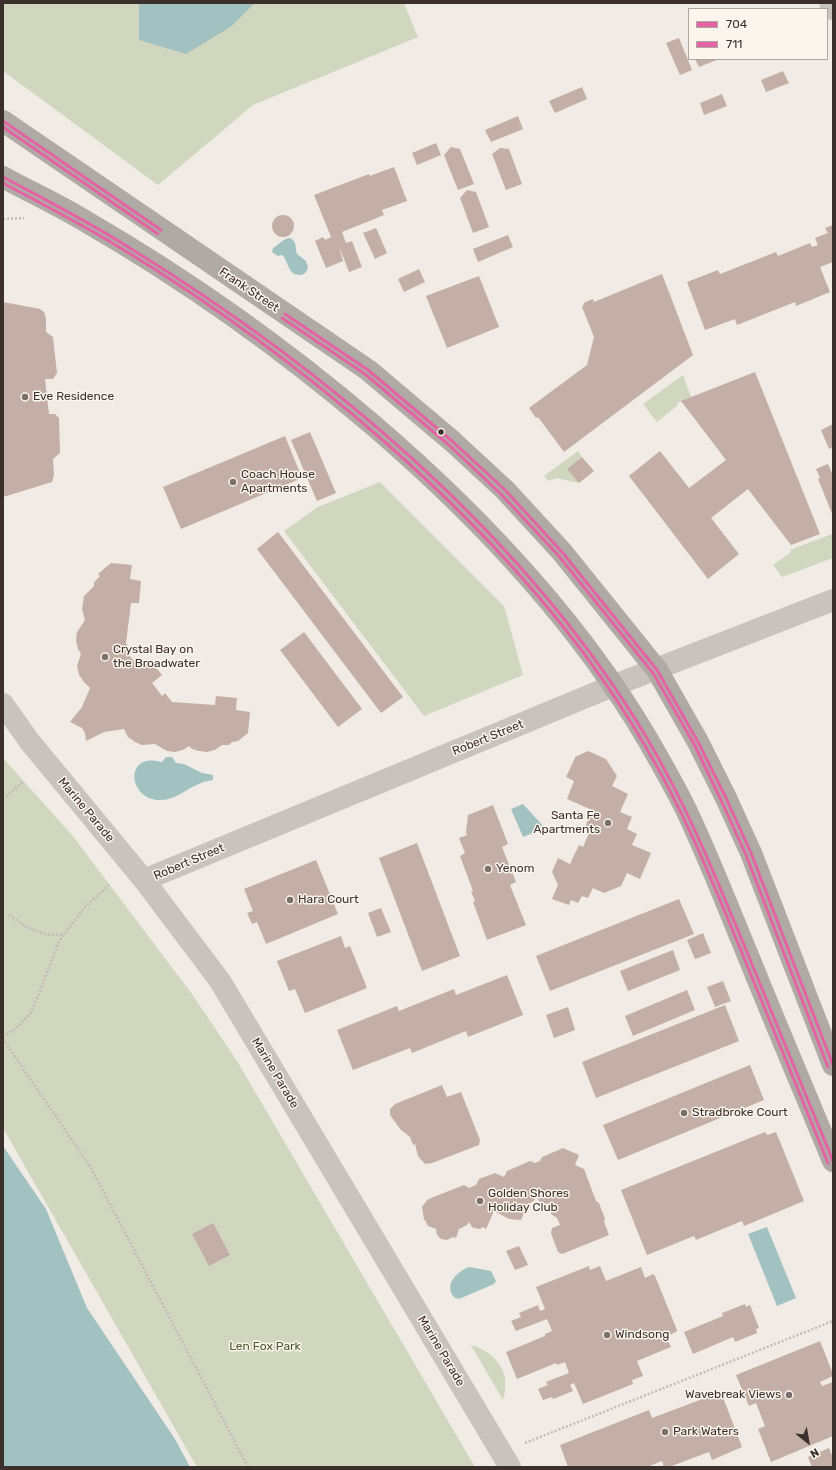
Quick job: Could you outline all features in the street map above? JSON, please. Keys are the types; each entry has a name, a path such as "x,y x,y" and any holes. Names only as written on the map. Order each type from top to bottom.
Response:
{"highway":[{"name":"Frank Street","path":"3,121 368,370 452,441 504,490 562,552 656,670 698,742 751,853 833,1065"},
{"path":"3,177 84,220 178,279 256,332 335,392 444,488 490,534 543,593 614,685 650,743 688,813 720,886 833,1161"}],"street":[{"path":"830,3 833,10"},
{"name":"Robert Street","path":"144,880 614,685 656,670 833,600"},
{"name":"Marine Parade","path":"3,704 30,742 144,880 220,981 510,1467"}],"path":[{"path":"3,220 24,218"},
{"path":"3,799 23,782"},
{"path":"109,885 84,908 58,943 30,1014 15,1030 3,1038 91,1168 248,1467"},
{"path":"9,915 28,928 48,935 65,934"},
{"path":"522,1444 833,1321"}],"green space":[{"path":"3,3 139,3 139,40 232,26 255,3 404,3 418,37 253,105 158,185 3,71"},
{"path":"683,375 691,397 677,403 678,405 657,422 643,404"},
{"path":"578,451 582,457 568,469 579,483 557,478 548,481 544,476"},
{"path":"380,482 504,606 523,675 424,716 284,531 318,507"},
{"path":"832,534 833,558 782,577 773,565 791,552 790,550"},
{"name":"Len Fox Park","path":"3,758 72,835 192,994 237,1061 475,1467 197,1467 3,1128"},
{"path":"471,1345 488,1353 501,1366 505,1378 503,1400"}],"water":[{"path":"139,3 255,3 232,26 186,54 139,40"},
{"path":"290,238 295,243 297,254 306,261 308,267 306,272 302,275 293,273 282,255 278,256 272,252 273,248"},
{"path":"166,757 172,757 176,763 184,764 202,773 213,775 213,780 196,785 172,798 161,800 150,798 142,793 137,786 134,777 136,769 141,763 149,761 162,762"},
{"path":"523,804 545,828 523,837 511,809"},
{"path":"3,1146 46,1209 87,1308 175,1439 190,1467 3,1467"},
{"path":"767,1227 796,1298 777,1306 748,1234"},
{"path":"469,1267 491,1271 496,1281 494,1284 459,1299 455,1298 450,1289 451,1284 460,1272"}],"building":[{"path":"679,38 692,70 680,75 666,43"},
{"path":"696,60 716,60 699,67"},
{"path":"783,71 789,83 766,92 761,80"},
{"path":"582,87 587,99 555,113 549,101"},
{"path":"722,94 727,106 704,115 700,103"},
{"path":"518,116 523,129 491,142 485,130"},
{"path":"436,143 441,155 417,165 412,153"},
{"path":"451,147 460,149 474,184 458,190 444,155"},
{"path":"500,148 509,149 522,184 506,190 492,154"},
{"path":"394,167 407,201 382,210 384,215 342,232 346,243 352,241 362,267 349,272 339,246 343,261 326,268 315,241 323,237 325,240 331,237 314,195 369,174 370,176"},
{"path":"467,190 476,192 489,227 473,233 460,198"},
{"path":"283,215 291,218 294,226 291,234 283,237 275,234 272,226 275,218"},
{"path":"833,225 833,262 820,267 830,292 796,306 795,302 737,325 735,319 705,330 687,282 718,270 720,274 776,252 778,256 810,243 812,247 818,245 815,238 828,233 825,228"},
{"path":"376,228 387,253 375,259 363,233"},
{"path":"508,235 513,247 478,262 473,249"},
{"path":"419,269 425,282 404,292 398,279"},
{"path":"662,274 693,355 564,452 538,417 536,418 529,408 587,365 594,337 582,307 585,302 593,299 594,302"},
{"path":"479,276 499,327 447,348 426,296"},
{"name":"Eve Residence","path":"3,302 40,309 44,312 46,319 46,332 53,337 57,373 53,379 45,379 49,414 55,414 59,418 60,453 53,459 54,475 52,482 3,497"},
{"path":"755,372 820,534 791,545 748,489 711,518 739,554 708,579 629,476 660,451 689,488 726,460 681,401"},
{"path":"833,424 833,447 829,449 821,430"},
{"path":"310,432 336,493 317,501 291,440"},
{"name":"Coach House Apartments","path":"285,436 302,478 181,529 163,487"},
{"path":"582,457 594,471 579,483 567,469"},
{"path":"828,464 832,473 833,472 833,516 818,479 820,478 816,469"},
{"path":"278,532 403,697 381,713 257,549"},
{"name":"Crystal Bay on the Broadwater","path":"111,563 132,565 130,579 141,581 139,603 131,603 126,643 132,653 129,655 139,668 150,660 162,675 152,683 162,696 165,693 172,702 215,705 216,696 237,698 236,710 250,712 248,733 238,741 232,742 229,745 222,745 215,750 207,752 192,749 189,746 183,750 175,752 167,751 155,744 142,745 135,742 128,737 124,729 104,732 86,741 85,733 82,728 70,722 82,707 90,688 79,675 77,666 81,654 76,640 77,632 85,620 82,609 84,596 94,586 94,582 100,576 98,574"},
{"path":"304,632 362,709 338,727 280,650"},
{"name":"Santa Fe Apartments","path":"588,751 606,759 617,776 612,786 628,794 620,812 632,817 627,829 637,834 632,845 651,853 640,879 627,873 621,886 604,893 593,888 588,898 582,896 578,903 571,900 569,905 552,899 558,885 552,872 558,858 570,864 579,845 583,847 589,833 584,830 592,810 567,799 574,781 566,777 575,757"},
{"name":"Yenom","path":"493,805 508,844 502,847 516,882 510,885 526,925 487,940 473,902 475,901 471,892 473,891 460,856 465,853 459,838 467,835 468,815"},
{"path":"417,843 460,956 422,971 379,858"},
{"name":"Hara Court","path":"316,860 338,914 266,944 257,922 252,924 247,913 253,911 244,889"},
{"path":"679,899 694,934 550,991 536,956"},
{"path":"381,908 391,932 377,937 368,913"},
{"path":"703,933 711,953 695,959 687,940"},
{"path":"341,936 345,948 350,946 367,988 305,1013 295,989 289,991 277,961"},
{"path":"673,950 680,970 628,991 620,971"},
{"path":"507,975 523,1015 468,1037 466,1031 412,1053 410,1048 353,1070 337,1030 397,1006 399,1011 454,989 456,995"},
{"path":"723,981 731,1001 715,1007 707,987"},
{"path":"687,990 695,1010 633,1036 625,1016"},
{"path":"725,1005 739,1041 596,1098 582,1062"},
{"path":"568,1007 575,1030 554,1038 546,1015"},
{"name":"Stradbroke Court","path":"750,1065 764,1100 618,1160 603,1125"},
{"path":"442,1085 447,1097 461,1092 480,1140 479,1145 432,1163 425,1164 418,1156 415,1144 413,1145 410,1137 401,1130 390,1115 390,1109 395,1104"},
{"path":"765,1132 767,1135 776,1132 804,1201 744,1226 742,1221 696,1240 694,1236 647,1255 621,1190"},
{"name":"Golden Shores Holiday Club","path":"563,1148 579,1155 575,1165 584,1169 596,1201 599,1203 609,1235 562,1254 558,1252 551,1233 552,1228 560,1225 557,1218 551,1214 550,1203 541,1203 536,1197 534,1201 528,1204 521,1220 509,1219 494,1211 486,1229 483,1227 480,1229 474,1228 469,1222 467,1225 459,1229 456,1238 453,1237 447,1240 441,1239 437,1235 436,1229 428,1226 424,1220 422,1207 427,1200 464,1185 469,1188 476,1185 479,1179 495,1173 504,1177 507,1171 530,1161 535,1163 540,1161 542,1157"},
{"path":"213,1223 230,1255 209,1266 192,1234"},
{"path":"519,1246 528,1265 515,1270 506,1251"},
{"name":"Windsong","path":"589,1266 590,1270 600,1266 606,1281 641,1267 645,1278 653,1274 677,1330 676,1332 666,1336 671,1347 637,1361 643,1376 632,1380 633,1384 583,1404 574,1383 570,1385 573,1391 553,1399 552,1397 543,1400 538,1389 548,1385 546,1382 569,1373 565,1362 557,1365 556,1363 517,1379 506,1352 545,1336 545,1334 552,1331 547,1319 516,1331 511,1321 521,1317 519,1313 538,1305 540,1311 545,1309 536,1287"},
{"path":"745,1304 746,1307 750,1305 759,1328 756,1329 757,1333 735,1342 733,1337 693,1354 684,1332 723,1316 722,1313"},
{"name":"Wavebreak Views","path":"820,1341 833,1374 833,1376 820,1382 822,1386 833,1382 833,1436 771,1462 758,1429 765,1426 756,1403 749,1406 736,1375"},
{"name":"Park Waters","path":"721,1392 742,1447 712,1460 709,1452 669,1467 664,1467 662,1461 647,1467 568,1467 560,1445 649,1410 652,1418"},
{"path":"829,1448 833,1458 833,1467 812,1467 808,1457"}],"transit line":[{"name":"704","path":"3,121 161,230"},
{"name":"711","path":"3,127 158,234"},
{"name":"704","path":"3,177 80,218 125,245 200,293 274,346 346,402 416,462 482,526 543,594 599,665 648,740 688,815 722,893 833,1161"},
{"name":"711","path":"3,183 90,230 189,291 290,364 355,416 423,476 494,547 559,621 618,702 644,744 684,819 718,896 828,1163"},
{"name":"704","path":"285,314 368,370 452,441 505,490 562,552 657,670 698,742 751,853 833,1065"},
{"name":"711","path":"282,318 365,374 449,445 501,494 558,555 653,673 694,744 746,855 828,1067"}],"place":[{"name":"Eve Residence","path":"25,397"},
{"name":"Coach House Apartments","path":"233,482"},
{"name":"Crystal Bay on the Broadwater","path":"105,657"},
{"name":"Santa Fe Apartments","path":"608,823"},
{"name":"Yenom","path":"488,869"},
{"name":"Hara Court","path":"290,900"},
{"name":"Stradbroke Court","path":"684,1113"},
{"name":"Golden Shores Holiday Club","path":"480,1201"},
{"name":"Windsong","path":"607,1335"},
{"name":"Wavebreak Views","path":"789,1395"},
{"name":"Park Waters","path":"665,1432"}]}
